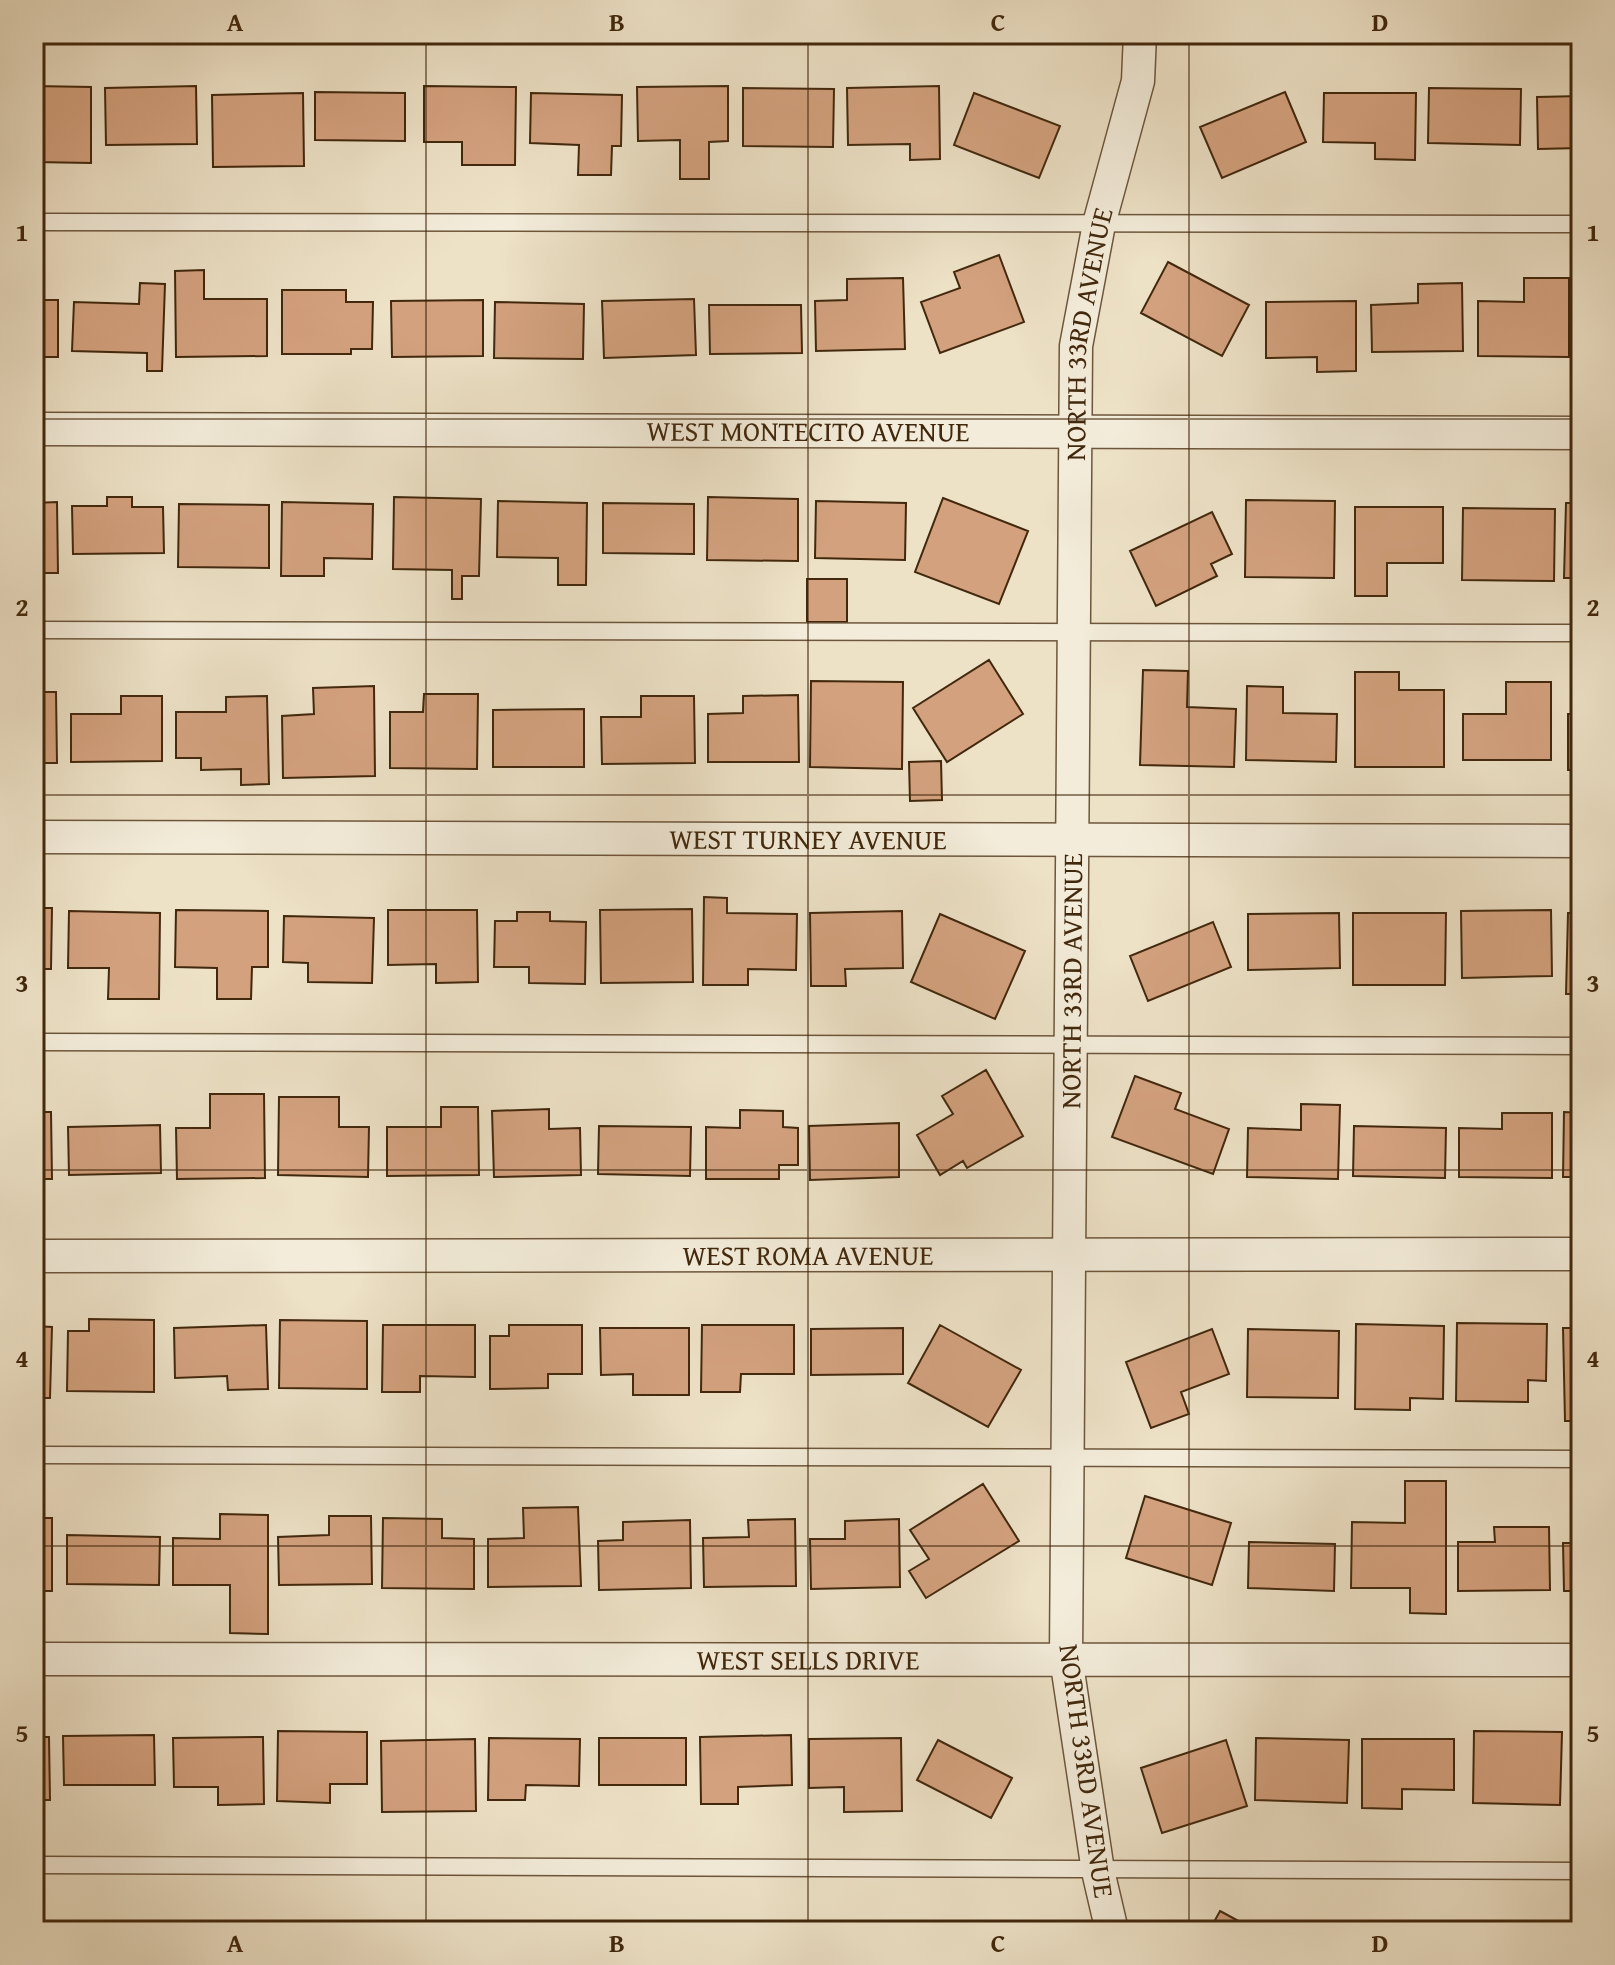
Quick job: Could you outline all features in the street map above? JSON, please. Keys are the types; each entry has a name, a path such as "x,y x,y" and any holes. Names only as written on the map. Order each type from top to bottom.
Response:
{"street":[{"name":"NORTH 33RD AVENUE","path":"1112,1931 1098,1871 1066,1658 1076,346 1099,224 1138,81 1140,34"},
{"name":"WEST MONTECITO AVENUE","path":"34,429 1581,433"},
{"name":"WEST TURNEY AVENUE","path":"34,837 1581,841"},
{"name":"WEST ROMA AVENUE","path":"34,1256 1581,1254"},
{"name":"WEST SELLS DRIVE","path":"34,1659 1581,1660"}],"lane":[{"path":"34,222 1581,224"},
{"path":"34,630 1073,629 1581,633"},
{"path":"34,1042 1581,1046"},
{"path":"34,1455 1581,1459"},
{"path":"34,1865 1581,1871"}],"building":[{"path":"34,86 91,87 91,163 34,162"},
{"path":"196,86 197,144 106,145 105,88"},
{"path":"424,86 516,87 515,165 462,165 462,142 424,142"},
{"path":"728,86 728,141 709,142 709,179 680,179 680,140 638,141 637,87"},
{"path":"939,86 940,159 910,160 910,144 848,145 847,88"},
{"path":"743,88 834,89 833,147 743,146"},
{"path":"1429,88 1521,89 1520,145 1428,143"},
{"path":"315,92 405,93 405,141 315,140"},
{"path":"1285,92 1306,142 1222,178 1200,127"},
{"path":"303,93 304,166 213,167 212,95"},
{"path":"531,93 622,95 621,146 612,146 611,175 578,175 579,145 530,143"},
{"path":"974,93 1060,126 1039,178 954,145"},
{"path":"1324,93 1416,93 1415,160 1375,159 1375,143 1323,142"},
{"path":"1581,96 1581,148 1538,149 1537,97"},
{"path":"999,255 1024,322 940,353 921,302 960,288 954,272"},
{"path":"1168,262 1249,305 1222,356 1141,313"},
{"path":"204,270 204,299 267,299 267,356 176,357 175,271"},
{"path":"903,278 905,349 816,351 815,301 847,300 847,279"},
{"path":"1524,278 1569,278 1569,357 1478,356 1478,301 1524,302"},
{"path":"34,283 39,283 39,300 58,300 58,357 34,357"},
{"path":"140,283 165,284 162,371 147,371 147,353 72,351 74,302 139,304"},
{"path":"1462,283 1463,351 1372,352 1371,305 1418,303 1418,284"},
{"path":"282,290 346,290 346,302 373,302 372,349 351,349 351,354 282,354"},
{"path":"694,299 696,355 604,358 602,301"},
{"path":"483,300 483,356 392,357 391,301"},
{"path":"1356,301 1356,371 1317,372 1317,357 1266,358 1266,302"},
{"path":"495,302 584,304 583,359 494,358"},
{"path":"709,305 801,305 802,353 710,354"},
{"path":"107,497 132,497 132,507 163,507 164,553 73,554 72,506 107,506"},
{"path":"394,497 481,499 479,576 462,576 462,599 452,599 452,570 393,569"},
{"path":"708,497 798,499 798,561 707,560"},
{"path":"943,498 1028,531 999,604 915,572"},
{"path":"1246,500 1335,501 1334,578 1245,577"},
{"path":"498,501 587,503 586,585 558,585 558,558 497,557"},
{"path":"816,501 906,503 905,560 815,558"},
{"path":"57,502 58,573 34,573 34,503"},
{"path":"282,502 373,504 372,559 324,558 324,576 281,576"},
{"path":"603,503 694,504 694,554 603,553"},
{"path":"1566,503 1581,503 1581,578 1564,578"},
{"path":"179,504 269,505 269,568 178,567"},
{"path":"1355,507 1443,507 1443,563 1387,563 1387,596 1355,596"},
{"path":"1463,508 1555,509 1554,581 1462,580"},
{"path":"1212,512 1232,554 1211,564 1217,576 1156,606 1130,551"},
{"path":"807,579 847,579 847,622 807,622"},
{"path":"989,660 1023,714 947,762 913,708"},
{"path":"1143,670 1188,671 1187,707 1236,709 1234,767 1140,765"},
{"path":"1355,672 1399,672 1399,690 1444,690 1444,767 1355,767"},
{"path":"811,681 903,682 902,769 810,767"},
{"path":"1506,682 1551,682 1551,760 1463,760 1463,714 1506,714"},
{"path":"374,686 375,776 283,778 282,716 314,714 313,688"},
{"path":"1247,686 1283,687 1283,713 1337,714 1336,762 1246,760"},
{"path":"34,692 56,692 57,763 34,763"},
{"path":"424,694 478,694 477,769 390,768 390,712 423,712"},
{"path":"798,695 799,762 708,762 708,714 743,713 743,696"},
{"path":"121,696 162,696 162,761 71,762 71,714 121,714"},
{"path":"267,696 269,784 241,785 241,769 201,770 201,758 176,758 176,712 226,712 226,697"},
{"path":"641,696 694,696 695,763 602,764 601,717 641,717"},
{"path":"584,709 584,767 493,767 493,710"},
{"path":"1568,714 1581,714 1581,770 1568,770"},
{"path":"941,761 942,800 910,801 909,762"},
{"path":"704,897 727,898 727,913 797,914 796,970 748,969 748,985 703,985"},
{"path":"34,908 52,908 51,969 34,969"},
{"path":"692,909 693,982 601,983 600,910"},
{"path":"176,910 268,911 268,967 252,967 251,999 217,999 217,968 175,967"},
{"path":"388,910 477,910 478,982 436,983 436,964 388,965"},
{"path":"1551,910 1552,976 1462,978 1461,911"},
{"path":"69,911 160,913 159,999 108,999 109,968 68,968"},
{"path":"902,911 903,968 845,969 846,986 811,986 810,913"},
{"path":"517,912 550,912 550,921 586,922 585,984 529,983 529,967 494,967 495,921 517,921"},
{"path":"1339,913 1340,968 1248,970 1248,914"},
{"path":"1353,913 1446,913 1445,985 1353,985"},
{"path":"1568,913 1581,913 1581,994 1566,994"},
{"path":"940,914 1025,951 995,1019 911,982"},
{"path":"284,916 374,918 372,983 308,982 308,963 283,962"},
{"path":"1213,922 1231,967 1148,1001 1130,956"},
{"path":"986,1070 1023,1136 967,1168 963,1161 940,1175 917,1135 953,1114 942,1096"},
{"path":"1135,1076 1181,1093 1175,1109 1229,1129 1213,1174 1112,1137"},
{"path":"210,1094 264,1094 265,1178 177,1179 176,1128 210,1128"},
{"path":"279,1097 339,1097 339,1127 369,1127 368,1177 278,1175"},
{"path":"1301,1104 1340,1105 1338,1179 1247,1177 1248,1128 1301,1130"},
{"path":"441,1107 478,1107 479,1175 387,1176 387,1127 441,1127"},
{"path":"549,1109 549,1129 580,1128 581,1175 494,1177 492,1111"},
{"path":"740,1110 783,1111 783,1127 798,1128 798,1165 779,1165 779,1179 706,1179 706,1127 740,1128"},
{"path":"34,1112 51,1112 52,1179 34,1179"},
{"path":"1564,1112 1581,1113 1581,1177 1563,1177"},
{"path":"1502,1113 1552,1113 1552,1178 1459,1177 1459,1128 1502,1129"},
{"path":"899,1123 899,1177 810,1180 809,1126"},
{"path":"160,1125 161,1173 69,1175 68,1127"},
{"path":"599,1126 691,1127 690,1176 598,1174"},
{"path":"1354,1126 1446,1128 1445,1178 1353,1176"},
{"path":"89,1319 154,1320 154,1392 67,1391 68,1331 89,1331"},
{"path":"280,1320 367,1321 367,1389 279,1388"},
{"path":"1457,1323 1547,1324 1546,1381 1528,1380 1528,1402 1456,1401"},
{"path":"1356,1324 1444,1326 1443,1399 1410,1398 1410,1410 1355,1409"},
{"path":"266,1325 268,1389 228,1390 227,1376 175,1378 174,1328"},
{"path":"383,1325 475,1325 475,1377 420,1376 420,1392 382,1392"},
{"path":"509,1325 582,1325 582,1374 548,1374 548,1388 490,1389 490,1336 509,1336"},
{"path":"702,1325 794,1325 794,1374 741,1374 740,1392 701,1392"},
{"path":"940,1325 1021,1370 988,1427 908,1383"},
{"path":"34,1326 52,1327 50,1398 34,1398"},
{"path":"600,1328 689,1328 689,1395 633,1395 633,1374 601,1375"},
{"path":"903,1328 903,1374 811,1375 811,1329"},
{"path":"1563,1328 1581,1328 1581,1421 1565,1421"},
{"path":"1212,1329 1229,1374 1181,1392 1189,1414 1151,1428 1126,1362"},
{"path":"1248,1329 1339,1331 1338,1398 1247,1397"},
{"path":"1405,1481 1446,1481 1446,1614 1410,1613 1410,1588 1351,1588 1352,1522 1405,1523"},
{"path":"983,1484 1019,1541 926,1598 909,1571 929,1559 910,1530"},
{"path":"1145,1496 1231,1523 1212,1585 1126,1558"},
{"path":"578,1507 581,1586 488,1587 488,1539 524,1538 523,1508"},
{"path":"220,1514 268,1515 268,1634 230,1633 230,1585 173,1585 173,1538 220,1539"},
{"path":"329,1516 371,1516 372,1584 279,1585 278,1537 329,1535"},
{"path":"34,1518 52,1518 52,1591 34,1591"},
{"path":"383,1518 442,1519 442,1538 474,1539 474,1589 382,1588"},
{"path":"795,1519 796,1586 704,1587 703,1538 749,1537 748,1520"},
{"path":"899,1519 900,1587 811,1589 810,1539 845,1539 845,1521"},
{"path":"690,1520 691,1588 599,1590 598,1541 623,1540 623,1522"},
{"path":"1494,1527 1549,1527 1550,1590 1458,1591 1458,1542 1495,1542"},
{"path":"67,1535 160,1537 159,1585 67,1584"},
{"path":"1249,1542 1335,1544 1334,1591 1248,1588"},
{"path":"1563,1543 1581,1543 1581,1591 1564,1591"},
{"path":"278,1731 367,1732 367,1784 330,1784 330,1803 277,1801"},
{"path":"1474,1731 1562,1732 1560,1805 1473,1803"},
{"path":"154,1735 155,1785 64,1785 63,1736"},
{"path":"791,1735 792,1785 738,1787 738,1804 701,1804 700,1737"},
{"path":"34,1737 49,1737 50,1800 34,1800"},
{"path":"263,1737 264,1804 218,1805 218,1787 174,1787 173,1738"},
{"path":"489,1738 580,1739 579,1786 526,1785 525,1800 488,1800"},
{"path":"599,1738 686,1738 686,1785 599,1785"},
{"path":"901,1738 902,1811 844,1812 844,1787 809,1788 809,1739"},
{"path":"1256,1738 1349,1740 1347,1803 1255,1800"},
{"path":"475,1739 476,1811 382,1812 381,1741"},
{"path":"1362,1739 1454,1739 1454,1790 1402,1789 1402,1809 1362,1808"},
{"path":"938,1740 1012,1778 991,1818 917,1780"},
{"path":"1226,1740 1247,1806 1162,1833 1141,1768"},
{"path":"1578,1740 1581,1740 1581,1803 1577,1803"},
{"path":"1220,1911 1257,1931 1209,1931"},
{"path":"1412,1922 1412,1931 1372,1931 1372,1923"},
{"path":"732,1924 775,1925 775,1931 732,1931"},
{"path":"82,1926 82,1931 34,1931 34,1927"},
{"path":"1318,1926 1349,1926 1349,1931 1318,1931"},
{"path":"120,1928 168,1928 168,1931 120,1931"},
{"path":"206,1928 294,1929 294,1931 206,1931"},
{"path":"399,1929 399,1931 307,1931"},
{"path":"1038,1929 1038,1931 982,1931"}]}
